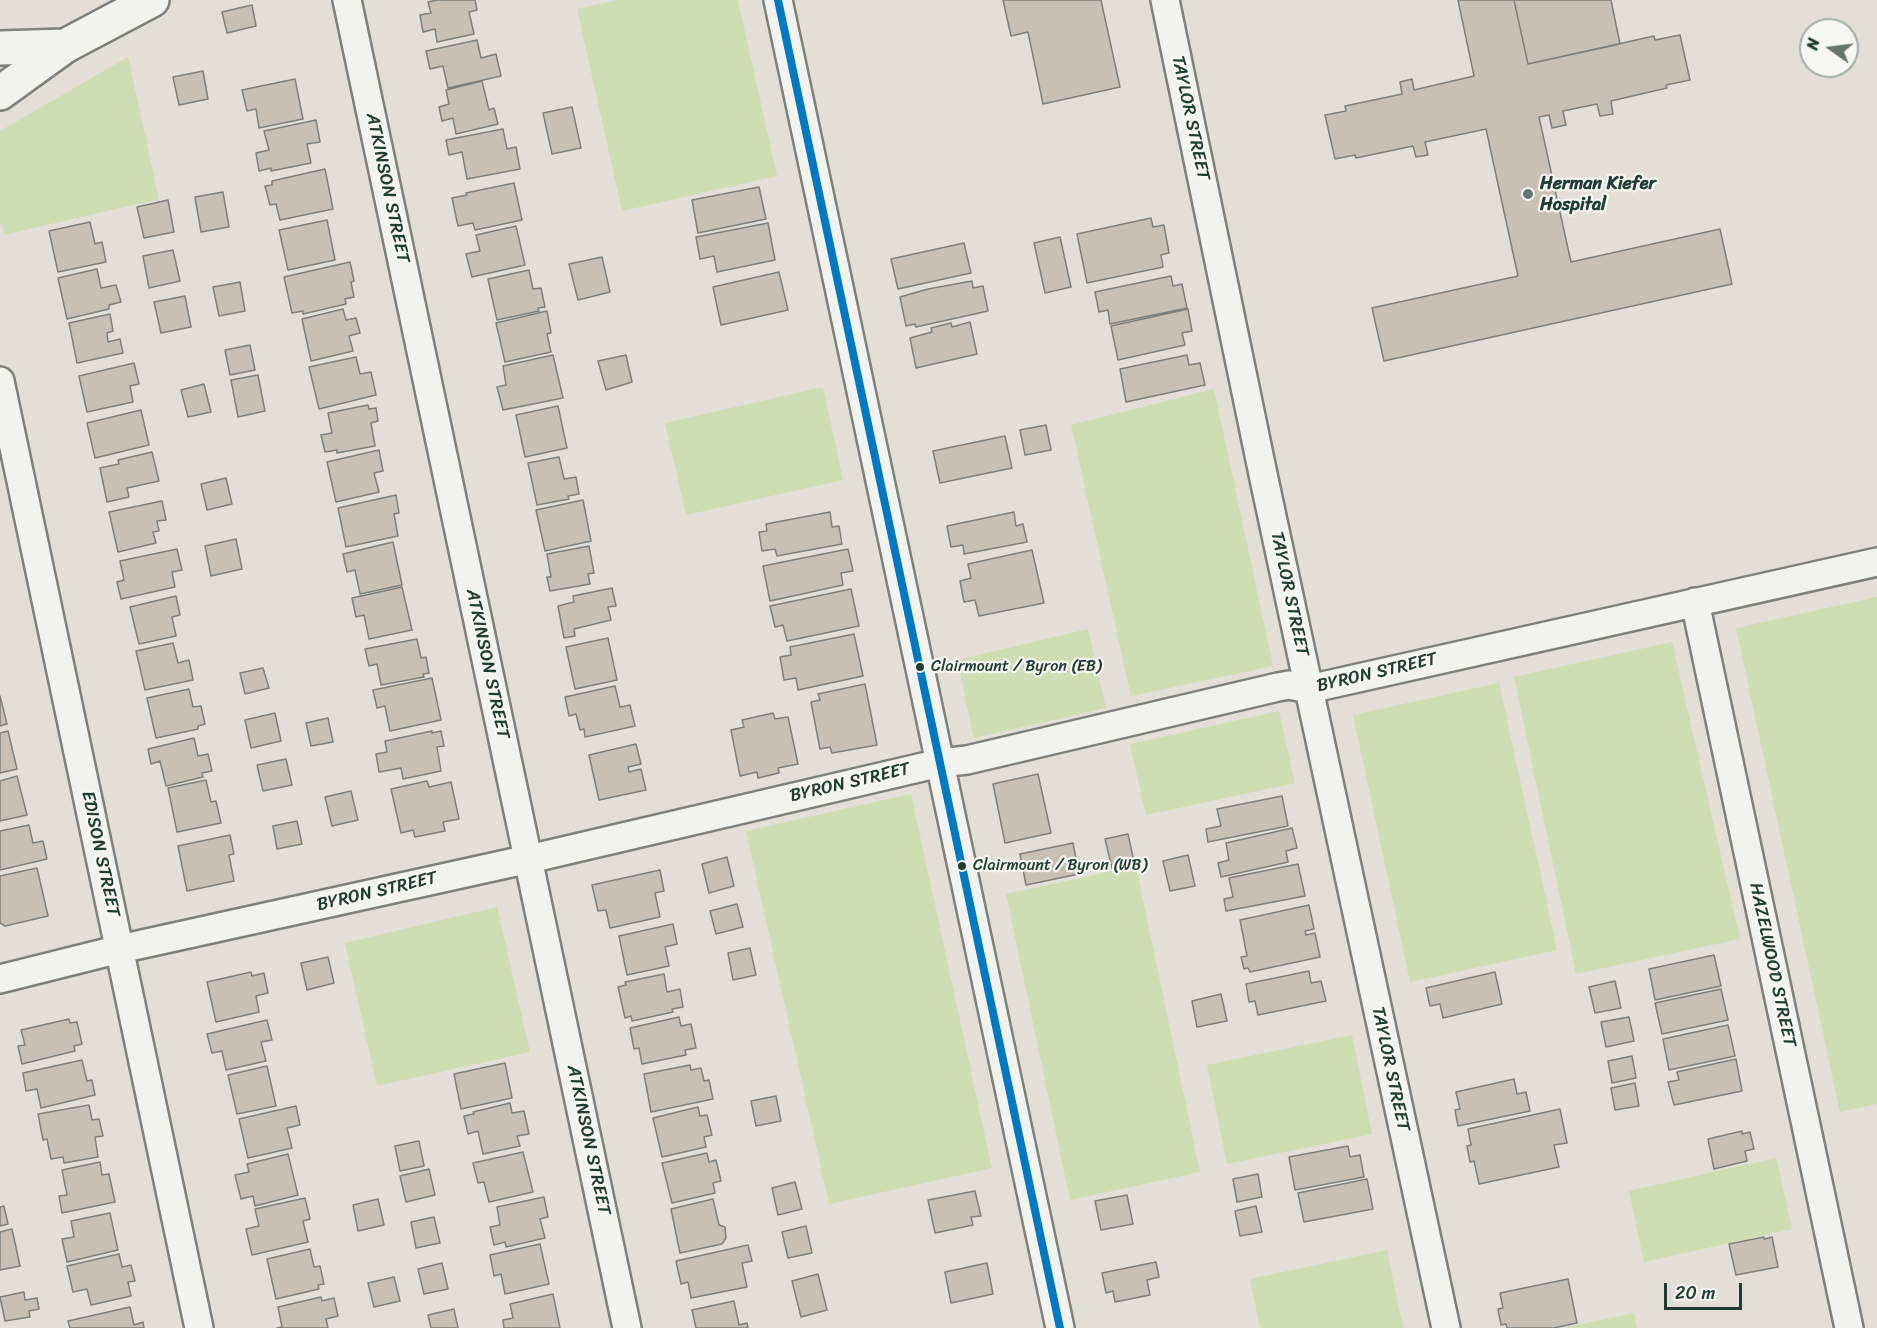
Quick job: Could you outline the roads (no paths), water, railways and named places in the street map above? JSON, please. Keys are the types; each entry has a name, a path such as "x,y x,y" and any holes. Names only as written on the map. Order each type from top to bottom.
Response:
{"main road":[{"path":"0,93 65,46 152,0"},
{"path":"1,48 65,46"}],"street":[{"name":"ATKINSON STREET","path":"347,0 627,1328"},
{"path":"778,0 1060,1328"},
{"name":"TAYLOR STREET","path":"1166,0 1264,479 1446,1328"},
{"name":"EDISON STREET","path":"0,381 199,1328"},
{"name":"BYRON STREET","path":"0,979 120,949 529,859 940,763 967,760 1278,687 1289,685 1309,689 1877,562"},
{"name":"HAZELWOOD STREET","path":"1695,602 1849,1328"}],"place":[{"name":"Herman Kiefer Hospital","path":"1528,194"},
{"name":"Clairmount / Byron (EB)","path":"920,667"},
{"name":"Clairmount / Byron (WB)","path":"962,866"}]}
